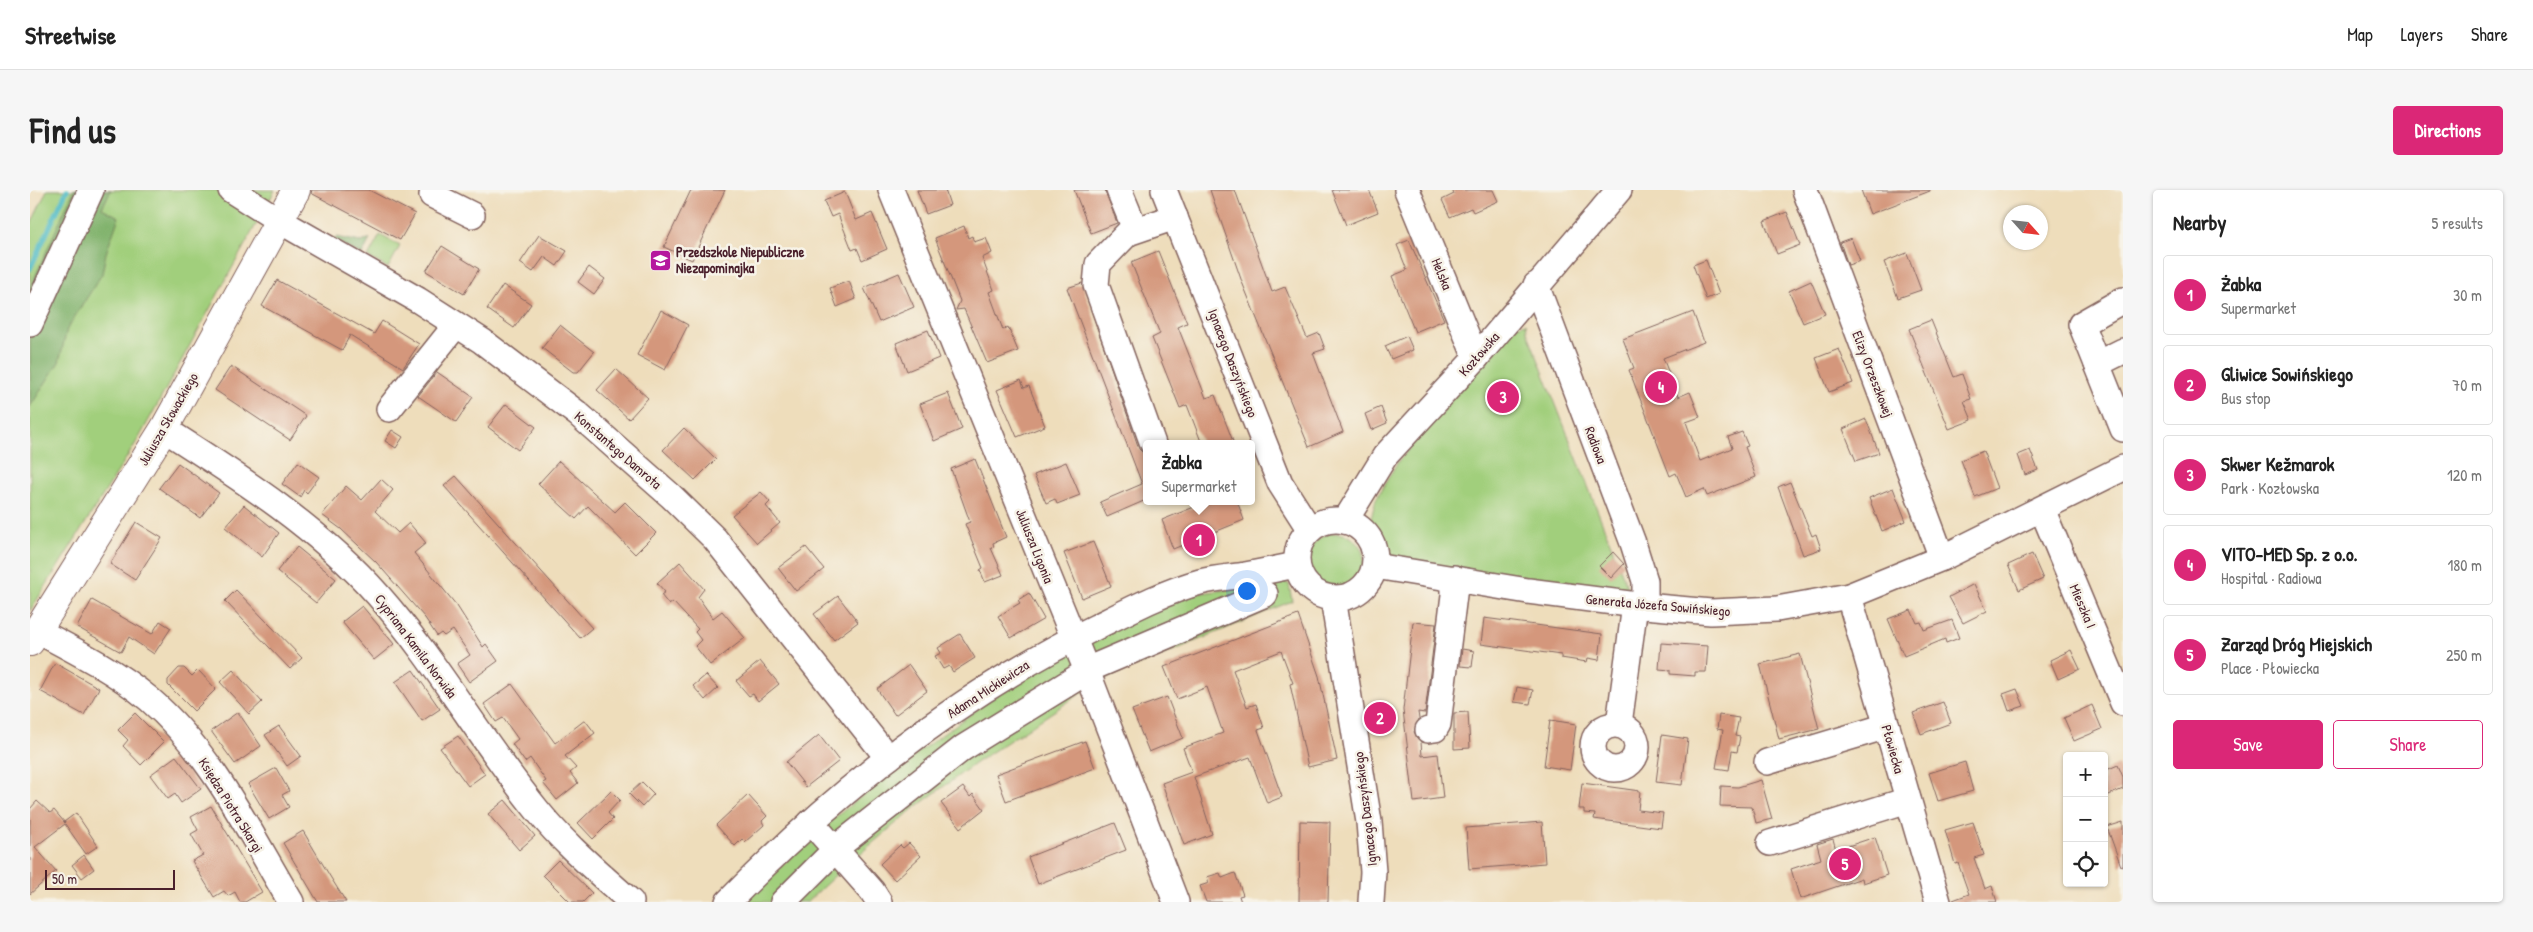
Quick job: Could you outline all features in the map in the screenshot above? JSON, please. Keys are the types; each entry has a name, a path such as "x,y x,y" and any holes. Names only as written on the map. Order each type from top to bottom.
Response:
{"main road":[{"name":"Juliusza Słowackiego","path":"34,636 164,429 296,190"}],"street":[{"path":"30,324 91,190"},
{"name":"Konstantego Damrota","path":"231,190 280,221 418,300 456,324 482,341 578,414 694,518 732,558 888,758"},
{"name":"Juliusza Ligonia","path":"891,190 1087,670 1176,902"},
{"path":"1119,190 1135,229"},
{"name":"Ignacego Daszyńskiego","path":"1164,190 1280,482 1310,530"},
{"name":"Helska","path":"1408,190 1476,358"},
{"name":"Kozłowska","path":"1345,521 1385,456 1476,358 1536,285 1619,190"},
{"name":"Elizy Orzeszkowej","path":"1805,190 1942,558"},
{"path":"432,195 472,215"},
{"path":"1152,440 1096,286 1098,264 1128,233 1135,229 1176,217"},
{"name":"Radiowa","path":"1536,285 1633,544 1645,581 1619,724"},
{"path":"2122,423 2081,324 2123,300"},
{"path":"389,409 456,324"},
{"path":"2097,364 2123,351"},
{"name":"Cypriana Kamila Norwida","path":"164,429 244,481 306,528 364,580 419,646 538,812 631,902"},
{"name":"Generała Józefa Sowińskiego","path":"1375,566 1640,606 1711,612 1748,612 1802,606 1849,596 1942,558 2123,468"},
{"name":"Mieszka I","path":"2042,509 2123,703"},
{"path":"1333,520 1345,521 1356,526 1366,534 1372,545 1375,566 1363,588 1349,596 1333,598 1320,595 1309,588 1301,577 1297,565 1300,546 1310,530 1333,520"},
{"name":"Adama Mickiewicza","path":"728,902 811,822 888,758 1009,674 1073,638 1154,598 1201,582 1297,565"},
{"path":"1428,730 1435,728 1438,724 1454,595 1454,578"},
{"path":"783,902 835,849 963,748 1087,670 1265,594"},
{"name":"Płowiecka","path":"1849,596 1938,902"},
{"name":"Ignacego Daszyńskiego","path":"1333,598 1369,822 1372,872 1371,902"},
{"name":"Księdza Piotra Skargi","path":"34,636 126,681 150,700 180,730 216,777 290,902"},
{"path":"1767,762 1886,726"},
{"path":"1770,843 1908,800"},
{"path":"811,822 878,902"}],"green space":[{"path":"47,190 275,190 139,438 30,611 30,226"},
{"path":"74,190 111,190 102,208 119,217 106,253 102,274 67,329 59,362 30,407 30,288"},
{"path":"380,235 400,246 388,268 368,257"},
{"path":"337,237 361,242 370,239 362,255 334,240"},
{"path":"1526,323 1527,331 1631,596 1379,559 1371,518 1376,499 1397,463 1515,326"},
{"path":"1336,533 1351,538 1359,546 1364,561 1359,576 1351,584 1336,589 1321,584 1313,576 1308,561 1313,546 1321,538"},
{"path":"1283,582 1289,584 1292,601 1098,682 977,762 913,809 843,868 807,902 743,902 823,827 899,766 1020,678 1083,642 1194,594"}],"building":[{"path":"312,190 369,190 415,214 400,240 311,193"},
{"path":"691,190 725,190 692,260 664,247"},
{"path":"917,190 945,190 950,205 926,214"},
{"path":"1074,190 1105,190 1117,223 1091,233"},
{"path":"1210,190 1235,190 1272,292 1285,287 1307,338 1319,333 1325,349 1313,353 1343,432 1309,447 1242,282"},
{"path":"1332,190 1369,190 1378,212 1346,225"},
{"path":"1452,190 1493,190 1498,201 1473,212 1471,208 1450,217 1442,200 1454,194"},
{"path":"1861,190 1930,190 1930,191 1870,214"},
{"path":"845,192 856,220 872,213 887,249 862,260 857,248 852,250 838,214 831,217 824,201"},
{"path":"1787,212 1800,245 1777,254 1764,221"},
{"path":"964,226 968,238 972,236 974,242 986,238 992,253 982,258 994,290 989,292 1003,330 1008,327 1018,351 987,363 964,309 956,310 960,301 935,238"},
{"path":"539,235 567,251 557,266 544,257 533,272 520,263"},
{"path":"1851,238 1860,261 1848,265 1840,242"},
{"path":"1409,240 1444,320 1415,332 1392,276 1407,270 1397,245"},
{"path":"442,246 479,269 464,294 426,271"},
{"path":"1158,251 1187,323 1178,327 1206,398 1215,395 1232,440 1200,440 1187,405 1180,408 1152,338 1160,334 1131,262"},
{"path":"1907,253 1921,290 1898,298 1884,262"},
{"path":"1706,260 1719,294 1706,299 1693,265"},
{"path":"589,267 605,279 594,294 578,282"},
{"path":"899,273 914,307 879,322 864,288"},
{"path":"277,280 374,334 382,321 419,344 403,368 350,335 342,350 262,306"},
{"path":"849,281 856,299 837,307 830,288"},
{"path":"1811,281 1825,314 1803,323 1789,291"},
{"path":"1082,283 1139,449 1143,453 1143,501 1107,517 1100,502 1142,484 1067,288"},
{"path":"503,285 531,304 514,328 487,309"},
{"path":"661,310 688,325 665,370 637,355"},
{"path":"1693,312 1704,342 1663,358 1678,397 1690,392 1700,417 1686,422 1700,461 1732,448 1728,437 1742,432 1748,446 1745,447 1756,477 1707,496 1704,489 1686,497 1676,473 1670,476 1629,370 1634,368 1623,339"},
{"path":"1931,320 1954,377 1962,374 1971,399 1964,401 1972,420 1949,429 1909,329"},
{"path":"560,325 594,352 578,372 573,372 542,348"},
{"path":"928,330 939,358 907,371 896,343"},
{"path":"1407,336 1413,350 1391,359 1385,346"},
{"path":"1839,349 1853,383 1829,392 1816,358"},
{"path":"231,366 306,416 290,440 215,390"},
{"path":"616,369 648,398 629,419 597,390"},
{"path":"437,372 473,397 456,422 418,396"},
{"path":"1021,380 1024,388 1029,386 1045,426 1017,437 997,390"},
{"path":"948,393 962,429 934,441 920,404"},
{"path":"506,404 536,427 518,450 488,427"},
{"path":"1381,407 1387,423 1371,430 1365,414"},
{"path":"1866,419 1879,453 1856,461 1843,429"},
{"path":"684,428 716,459 695,480 663,450"},
{"path":"392,430 403,437 396,448 385,441"},
{"path":"2030,450 2038,470 2025,475 2018,455"},
{"path":"1983,451 1997,488 1975,497 1961,460"},
{"path":"975,459 1006,537 993,543 994,547 991,548 1003,575 985,582 980,570 983,568 965,524 970,522 951,469"},
{"path":"559,461 615,512 625,502 656,533 635,554 588,506 576,519 538,484"},
{"path":"298,462 319,477 307,493 304,490 300,497 282,484"},
{"path":"1066,462 1080,495 1057,504 1055,499 1046,503 1034,475"},
{"path":"178,463 219,493 200,518 159,488"},
{"path":"456,476 592,628 580,638 444,486"},
{"path":"381,479 393,490 375,511 398,533 409,523 426,543 414,553 457,606 483,647 486,644 498,661 469,682 457,664 470,655 453,630 444,636 441,633 437,636 425,618 376,562 341,529 322,515 346,486 362,500"},
{"path":"1790,482 1812,536 1816,534 1821,549 1803,555 1778,487"},
{"path":"1893,488 1906,521 1882,531 1869,498"},
{"path":"761,492 770,502 766,506 780,523 757,543 732,515"},
{"path":"244,505 279,533 262,557 225,527"},
{"path":"1199,505 1238,505 1244,520 1173,549 1162,520"},
{"path":"136,522 162,538 135,580 110,564"},
{"path":"1093,542 1111,586 1082,598 1064,553"},
{"path":"297,547 336,579 316,603 277,571"},
{"path":"806,547 824,569 796,591 778,568"},
{"path":"1613,552 1624,564 1611,578 1599,566"},
{"path":"2032,554 2043,579 2019,590 2008,565"},
{"path":"680,562 704,589 698,597 713,618 722,611 745,638 710,665 695,646 701,640 695,632 698,629 673,602 669,605 661,595 665,592 657,583"},
{"path":"1974,584 1987,611 1963,623 1949,597"},
{"path":"236,590 302,658 290,669 225,601"},
{"path":"1029,593 1044,619 1011,638 998,616 1020,603 1018,600"},
{"path":"838,596 858,622 834,640 814,614"},
{"path":"92,600 152,634 160,621 171,628 154,654 129,637 121,652 77,627"},
{"path":"362,606 394,644 374,660 342,622"},
{"path":"1911,610 1917,623 1921,622 1924,630 1952,620 1959,638 1946,643 1945,639 1904,656 1888,619"},
{"path":"1298,615 1319,676 1337,760 1308,767 1290,684 1293,683 1281,651 1233,670 1247,707 1256,704 1264,728 1258,730 1282,797 1267,803 1250,757 1194,777 1212,834 1184,845 1162,783 1192,772 1183,748 1223,733 1207,687 1177,699 1164,667"},
{"path":"1484,618 1602,634 1599,660 1588,658 1587,662 1561,658 1561,655 1481,644"},
{"path":"1413,622 1436,624 1425,713 1418,712 1419,719 1414,732 1421,742 1422,756 1438,754 1443,798 1414,802 1403,710"},
{"path":"960,634 975,658 953,672 949,666 943,669 935,656 941,653 938,648"},
{"path":"1661,643 1708,646 1706,672 1695,672 1695,676 1670,674 1670,670 1659,669"},
{"path":"1462,649 1474,651 1472,667 1460,666"},
{"path":"2071,650 2080,669 2058,679 2050,660"},
{"path":"1800,654 1819,729 1779,739 1760,664"},
{"path":"760,661 779,684 758,701 753,694 749,696 736,681"},
{"path":"55,663 99,688 84,715 40,691"},
{"path":"909,665 927,691 895,715 877,689"},
{"path":"179,668 184,668 192,676 198,670 216,689 194,711 168,685 168,680"},
{"path":"233,670 262,702 249,714 220,682"},
{"path":"413,670 440,709 422,721 395,682"},
{"path":"706,675 718,688 705,700 693,686"},
{"path":"512,684 555,743 585,720 595,733 565,756 576,768 570,773 578,783 557,800 543,783 546,781 530,758 525,762 512,744 518,739 503,718 496,722 484,704"},
{"path":"1517,687 1533,690 1530,704 1514,702"},
{"path":"2017,689 2024,706 2009,711 2003,694"},
{"path":"1167,697 1183,738 1149,752 1132,710"},
{"path":"1943,702 1951,723 1921,734 1913,713"},
{"path":"2092,705 2102,729 2074,741 2064,718"},
{"path":"238,712 261,746 235,764 211,731"},
{"path":"1468,712 1470,748 1454,749 1454,713"},
{"path":"135,713 164,742 141,765 123,746 128,740 118,730"},
{"path":"1719,715 1739,718 1735,736 1740,737 1737,752 1732,751 1729,770 1716,768 1723,730 1717,729"},
{"path":"1550,720 1576,724 1570,770 1544,766"},
{"path":"279,726 301,756 287,766 265,735"},
{"path":"819,735 839,761 806,787 786,762"},
{"path":"1662,735 1688,739 1682,785 1656,782"},
{"path":"458,736 485,774 468,786 440,748"},
{"path":"1085,741 1095,768 1006,801 996,774"},
{"path":"176,756 201,789 181,803 175,794 168,799 150,775"},
{"path":"1965,762 1973,791 1938,801 1929,773"},
{"path":"2118,765 2123,777 2123,789 2108,795 2108,769"},
{"path":"276,768 289,791 282,795 289,807 269,819 248,784"},
{"path":"1761,780 1772,819 1756,823 1752,807 1720,806 1721,786 1738,787"},
{"path":"642,782 654,794 642,807 629,794"},
{"path":"1582,783 1640,791 1638,810 1663,813 1661,828 1594,819 1595,814 1584,813 1584,809 1579,809"},
{"path":"963,787 970,797 973,794 984,809 960,828 941,803"},
{"path":"611,791 620,800 608,813 613,819 593,839 578,823"},
{"path":"748,795 767,816 762,821 764,825 745,842 742,839 735,846 716,825"},
{"path":"505,800 535,836 519,850 488,814"},
{"path":"37,801 50,813 54,810 64,822 76,813 98,846 86,854 65,824 35,847 56,871 30,894 30,809"},
{"path":"211,806 262,892 245,902 240,902 235,892 228,896 224,891 214,897 192,861 203,855 191,834 198,830 191,817"},
{"path":"1300,821 1330,822 1328,902 1299,902"},
{"path":"1542,822 1545,863 1469,869 1466,828"},
{"path":"1973,822 1984,855 1974,858 1985,889 1992,886 1997,902 1954,902 1953,900 1969,894 1958,863 1955,864 1945,830"},
{"path":"2123,822 2123,865 2121,866 2108,830 2108,827"},
{"path":"1115,823 1126,850 1038,884 1028,857"},
{"path":"303,831 346,902 318,902 283,843"},
{"path":"1875,837 1887,875 1863,883 1862,878 1800,899 1791,869 1821,859 1817,844 1833,839 1836,850"},
{"path":"909,843 921,856 895,880 880,864 900,845 903,848"},
{"path":"84,855 94,869 82,878 72,865"},
{"path":"558,860 592,893 583,902 570,902 543,875"},
{"path":"1220,873 1222,878 1235,873 1243,895 1239,896 1241,902 1206,902 1200,886 1209,883 1207,877"}],"waterway":[{"path":"30,269 67,190"}],"place":[{"name":"Przedszkole Niepubliczne Niezapominajka","path":"660,260"},
{"name":"VITO-MED Sp. z o.o.","path":"1661,387"},
{"name":"Skwer Kežmarok","path":"1503,397"},
{"name":"Żabka","path":"1199,540"},
{"name":"Gliwice Sowińskiego","path":"1380,718"},
{"name":"Zarząd Dróg Miejskich","path":"1845,864"}]}
